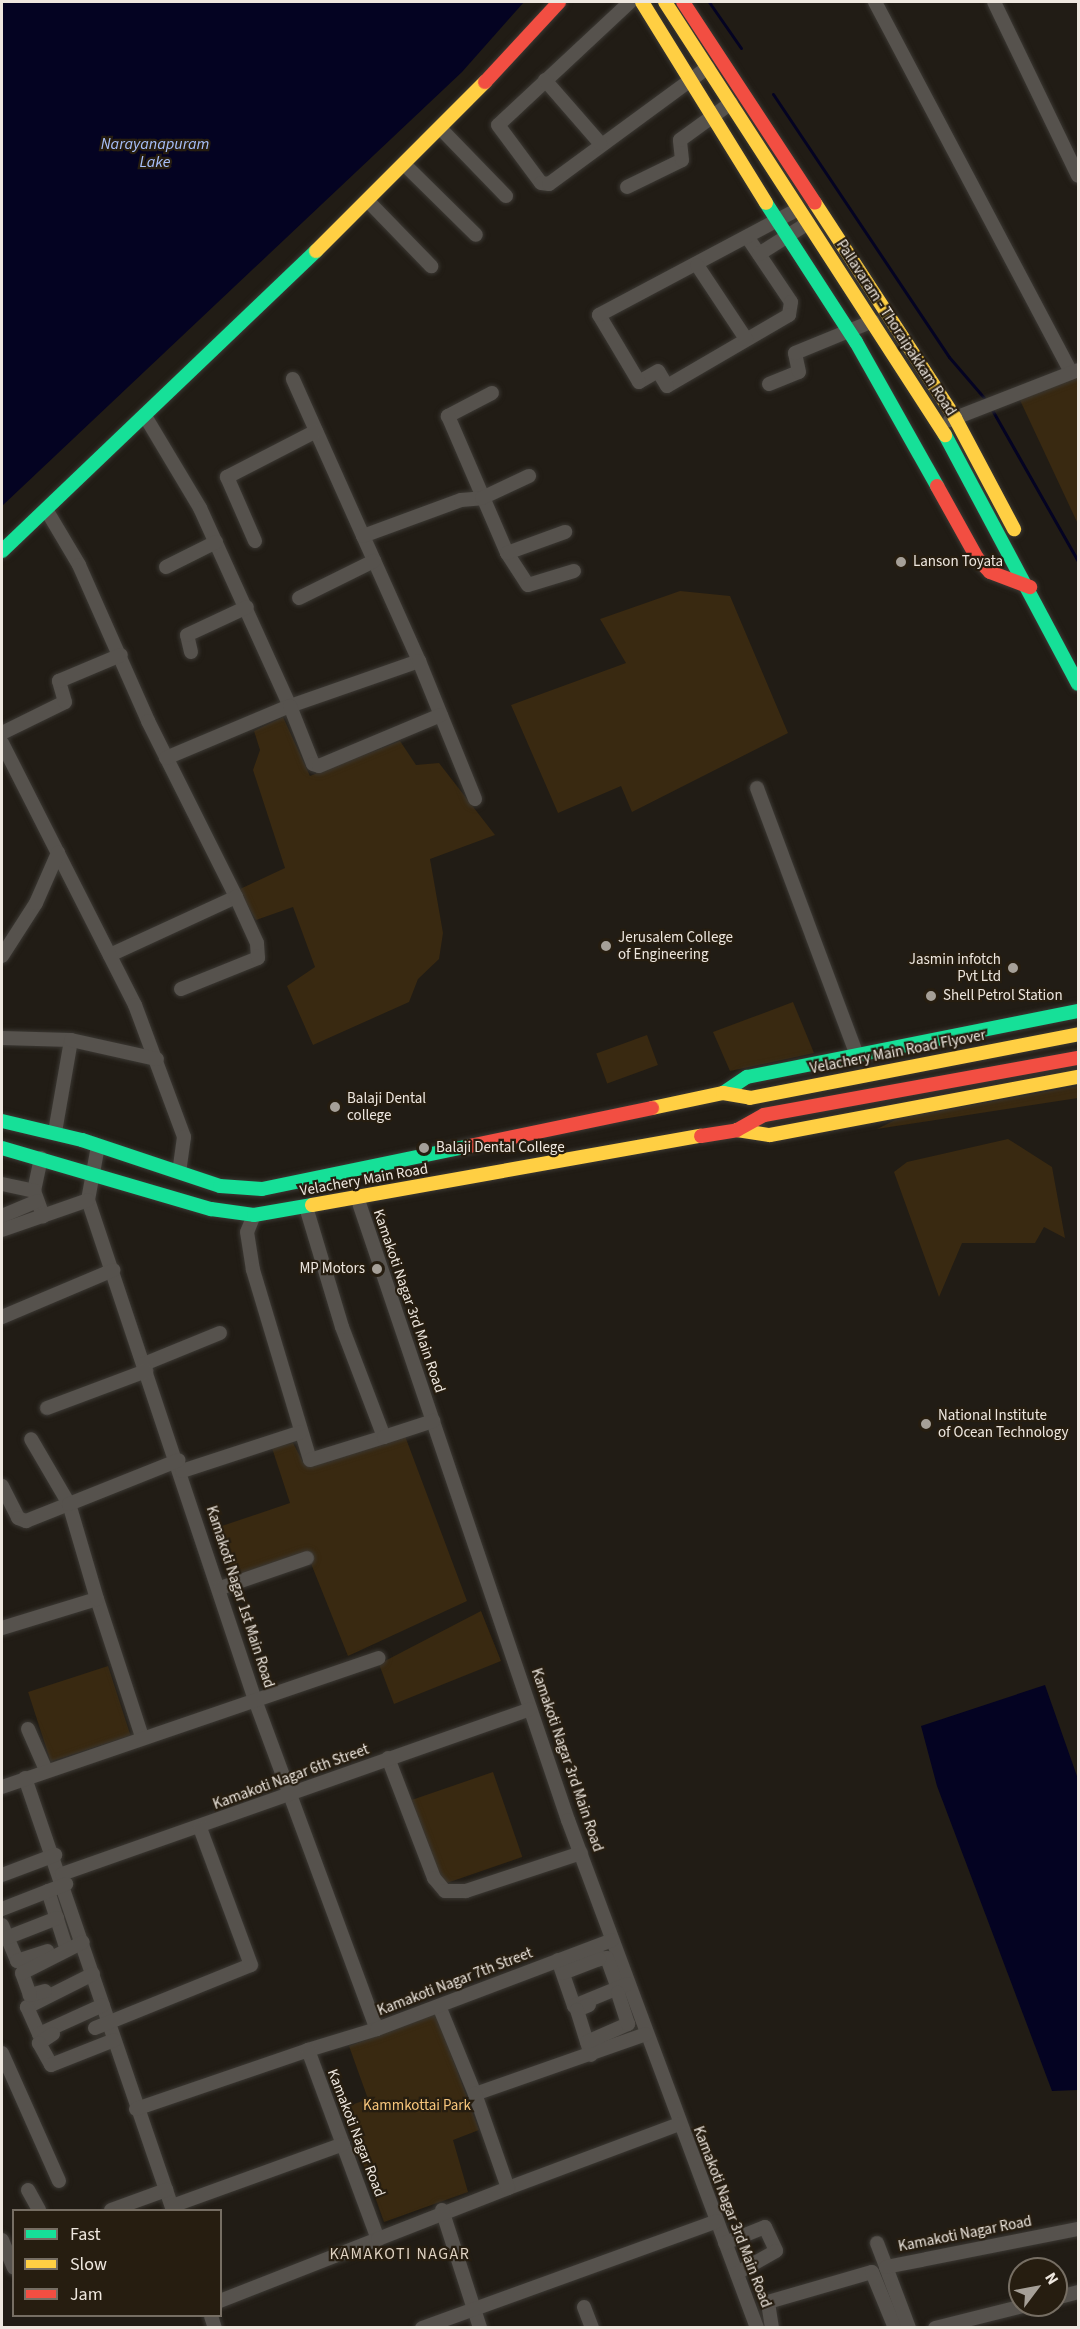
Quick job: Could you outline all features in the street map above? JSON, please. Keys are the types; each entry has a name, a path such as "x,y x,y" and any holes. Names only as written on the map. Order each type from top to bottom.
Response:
{"main road":[{"path":"2,551 406,166 559,2"},
{"path":"642,2 710,118 778,220 848,332 976,558 990,572 1030,587"},
{"name":"Pallavaram - Thoraipakkam Road","path":"665,2 940,424 1030,587 1078,684"},
{"name":"Pallavaram - Thoraipakkam Road","path":"683,2 955,418 1078,651"},
{"path":"723,1093 747,1077 858,1058 1078,1011"},
{"name":"Velachery Main Road Flyover","path":"723,1093 750,1098 1078,1034"},
{"path":"737,1130 764,1115 822,1107 1078,1058"},
{"path":"737,1130 770,1135 1078,1077"},
{"name":"Velachery Main Road","path":"2,1121 55,1132 220,1186 262,1189 723,1093"},
{"name":"Velachery Main Road","path":"2,1148 93,1172 211,1209 254,1215 358,1200 737,1130"},
{"path":"370,1167 376,1196"}],"street":[{"path":"630,2 545,80 496,129 541,183 549,184 600,143 708,68"},
{"path":"875,2 1075,371 1006,394 940,424"},
{"path":"994,2 1078,176"},
{"path":"545,80 600,143"},
{"path":"627,187 682,160 680,140 731,103"},
{"path":"442,130 506,196"},
{"path":"406,166 476,235"},
{"path":"369,201 431,266"},
{"path":"748,238 792,309 667,386 658,370 639,382 599,315 748,238 798,209"},
{"path":"759,254 808,223"},
{"path":"697,265 746,339"},
{"path":"769,384 799,372 795,353 873,321"},
{"path":"293,379 419,661 475,799"},
{"path":"492,393 448,416 507,553 528,585 574,572"},
{"path":"145,416 177,465 216,543 316,766 441,715"},
{"path":"255,541 227,477 316,431"},
{"path":"363,536 460,500 482,498 528,476"},
{"path":"47,510 121,655 166,758 257,943 258,958 181,989"},
{"path":"507,553 565,532"},
{"path":"166,567 216,543"},
{"path":"299,597 374,561"},
{"path":"191,652 187,635 247,608"},
{"path":"2,733 65,702 59,681 121,655"},
{"path":"166,758 290,706 419,661"},
{"path":"2,743 110,955 157,1059 184,1137 179,1172"},
{"path":"757,789 858,1058"},
{"path":"2,956 36,903 58,853"},
{"path":"110,955 236,897"},
{"path":"2,1038 71,1040 157,1059"},
{"path":"55,1132 71,1040"},
{"name":"Kamakoti Nagar 1st Main Road","path":"98,1146 88,1200 181,1466 255,1700 378,2029"},
{"path":"41,1158 36,1196 43,1216"},
{"path":"2,1184 36,1196"},
{"path":"2,1216 36,1196"},
{"path":"2,1230 88,1200"},
{"name":"Kamakoti Nagar 3rd Main Road","path":"358,1200 530,1709 612,1940 624,1989 646,2034 757,2328"},
{"path":"306,1208 342,1327 384,1437"},
{"path":"254,1215 247,1232 253,1270 310,1460 433,1421"},
{"path":"2,1317 112,1270"},
{"path":"46,1408 220,1333"},
{"path":"2,1486 18,1518 26,1521 181,1466 301,1431"},
{"path":"31,1440 69,1504 142,1737"},
{"path":"220,1588 307,1558"},
{"path":"2,1628 97,1599"},
{"path":"2,1787 142,1737 379,1658"},
{"name":"Kamakoti Nagar 6th Street","path":"2,1909 48,1891 64,1879 388,1758 530,1709"},
{"path":"28,1729 46,1770"},
{"path":"388,1758 434,1878 445,1891 466,1891 581,1853"},
{"path":"25,1778 64,1879 92,1972 103,2026 172,2209 343,2144"},
{"path":"92,1972 27,2007 39,2034 103,2026 251,1965 200,1828"},
{"path":"2,1875 55,1855"},
{"path":"48,1891 65,1944"},
{"path":"57,1918 4,1932 17,1961 82,1939"},
{"path":"82,1939 22,1975 32,1996 92,1972"},
{"name":"Kamakoti Nagar 7th Street","path":"308,2050 378,2029 597,1953 612,1940"},
{"path":"590,2048 628,2024 624,1989 607,1958 597,1953"},
{"path":"560,1966 574,2006 624,1989"},
{"path":"590,2048 577,2010 624,1989"},
{"path":"439,2006 475,2094 508,2188"},
{"path":"475,2094 590,2048 646,2034"},
{"path":"136,2109 308,2050"},
{"name":"Kamakoti Nagar Road","path":"308,2050 378,2239"},
{"path":"2,2053 59,2181"},
{"path":"222,2300 378,2239 442,2210 680,2124"},
{"path":"28,2190 38,2209"},
{"path":"116,2209 166,2190"},
{"path":"442,2210 480,2328"},
{"path":"422,2328 717,2221"},
{"path":"725,2243 765,2227 776,2252 737,2273"},
{"name":"Kamakoti Nagar Road","path":"909,2328 886,2266 1078,2229"},
{"path":"2,2240 12,2263"},
{"path":"877,2243 886,2266"},
{"path":"747,2301 862,2267"},
{"path":"772,2328 768,2302 872,2272 895,2328"},
{"path":"584,2307 592,2328"},
{"path":"935,2328 1008,2310"}],"green space":[{"path":"1078,375 1078,524 1019,398"},
{"path":"680,591 730,596 788,733 632,812 621,786 558,813 511,705 626,663 600,619"},
{"path":"283,717 310,776 400,741 416,765 439,763 495,835 430,859 443,933 439,959 418,979 409,1002 313,1045 287,986 315,967 293,907 256,920 238,890 285,868 253,770 260,750 254,731"},
{"path":"793,1002 814,1053 730,1071 713,1032"},
{"path":"647,1035 658,1065 607,1084 596,1053"},
{"path":"1078,1086 1078,1098 877,1129 899,1118"},
{"path":"1008,1139 1052,1167 1065,1238 1044,1227 1035,1243 962,1243 939,1297 894,1172 907,1162"},
{"path":"405,1436 467,1601 348,1656 310,1561 235,1586 216,1528 290,1503 272,1448 293,1443 304,1464"},
{"path":"481,1611 501,1661 394,1704 379,1664"},
{"path":"108,1666 131,1735 51,1761 28,1692"},
{"path":"493,1772 522,1857 441,1885 412,1800"},
{"name":"Kammkottai Park","path":"436,2014 479,2130 453,2140 468,2192 384,2222 343,2108 368,2099 349,2046"}],"water":[{"name":"Narayanapuram Lake","path":"2,2 524,2 462,72 2,506"},
{"path":"1045,1685 1078,1779 1078,2090 1052,2091 937,1786 921,1726"}],"waterway":[{"path":"709,2 741,48"},
{"path":"773,94 949,357 986,400"},
{"path":"991,408 1078,561"}],"traffic: fast":[{"path":"766,203 856,342 937,486"},
{"path":"2,551 316,251"},
{"path":"945,435 1078,684"},
{"path":"723,1093 747,1077 1078,1011"},
{"path":"2,1121 82,1140 220,1186 262,1189 470,1146"},
{"path":"2,1148 211,1209 254,1215 312,1205"}],"traffic: slow":[{"path":"642,2 766,203"},
{"path":"665,2 945,435"},
{"path":"316,251 485,82"},
{"path":"815,203 955,418 1014,529"},
{"path":"652,1108 723,1093 750,1098 1078,1034"},
{"path":"737,1130 770,1135 1078,1077"},
{"path":"312,1205 701,1136"}],"traffic: jam":[{"path":"485,82 559,2"},
{"path":"683,2 815,203"},
{"path":"937,486 977,558 990,572 1030,587"},
{"path":"701,1136 737,1130 764,1115 1078,1058"},
{"path":"470,1146 652,1108"}],"place":[{"name":"Lanson Toyata","path":"901,562"},
{"name":"Jerusalem College of Engineering","path":"606,946"},
{"name":"Jasmin infotch Pvt Ltd","path":"1013,968"},
{"name":"Shell Petrol Station","path":"931,996"},
{"name":"Balaji Dental college","path":"335,1107"},
{"name":"Balaji Dental College","path":"424,1148"},
{"name":"MP Motors","path":"377,1269"},
{"name":"National Institute of Ocean Technology","path":"926,1424"}],"district":[{"name":"KAMAKOTI NAGAR","path":"400,2254"}]}
